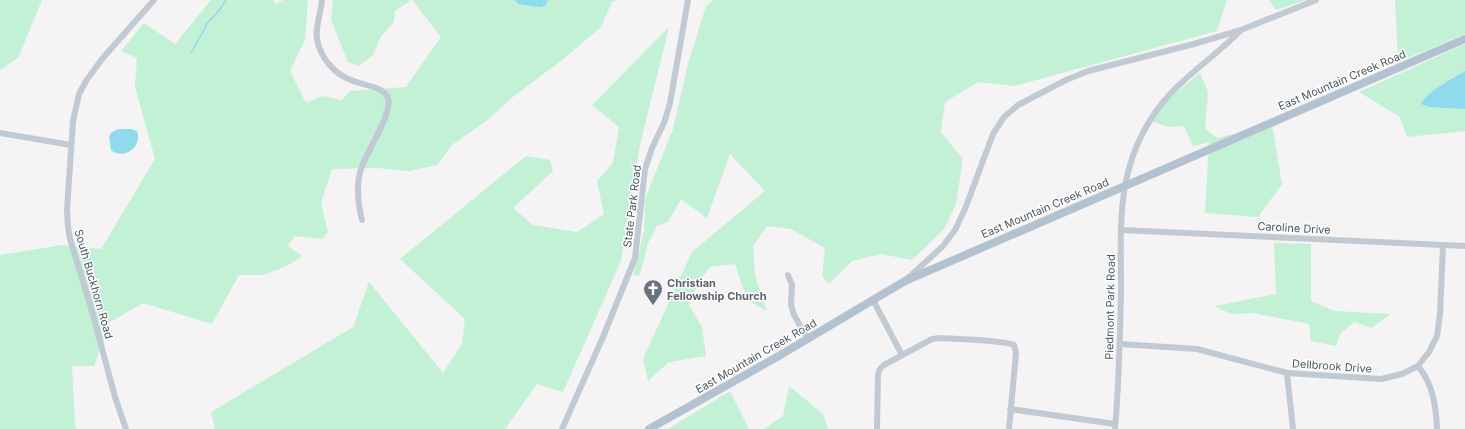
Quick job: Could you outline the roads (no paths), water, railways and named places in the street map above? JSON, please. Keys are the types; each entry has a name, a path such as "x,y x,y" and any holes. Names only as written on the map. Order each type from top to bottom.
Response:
{"main road":[{"name":"East Mountain Creek Road","path":"649,429 808,339 905,281 1465,39"}],"street":[{"name":"South Buckhorn Road","path":"126,429 113,391 68,228 67,210 71,145 75,108 79,94 86,81 102,59 154,0"},
{"path":"322,0 317,34 319,46 323,56 340,74 352,81 381,90 386,94 388,100 388,108 383,122 360,169 358,193 362,220"},
{"name":"State Park Road","path":"562,429 603,337 635,258 644,174 649,158 664,124 670,103 688,0"},
{"path":"905,281 943,246 955,230 965,209 993,134 1004,117 1018,105 1066,80 1088,71 1194,44 1241,30 1316,0"},
{"name":"Piedmont Park Road","path":"1115,426 1120,344 1121,230 1124,186 1134,154 1140,138 1158,109 1179,86 1228,44 1241,30"},
{"path":"0,133 71,145"},
{"name":"Caroline Drive","path":"1121,230 1465,246"},
{"name":"Dellbrook Drive","path":"1120,344 1197,349 1287,373 1381,379 1402,374 1418,366 1433,346 1438,330 1444,263 1443,246"},
{"path":"788,275 792,285 791,305 794,315 808,339"},
{"path":"873,300 902,355"},
{"path":"877,429 879,371 884,365 932,339 938,338 1013,344 1016,353 1008,429"},
{"path":"1418,366 1431,387 1437,429"},
{"path":"1287,373 1293,429"},
{"path":"1010,409 1115,426"}],"water":[{"path":"515,0 548,0 546,5 540,7 518,4"},
{"path":"1465,71 1465,109 1429,107 1421,104 1424,99 1434,90"},
{"path":"118,129 131,129 137,131 138,137 135,147 127,153 121,154 111,150 109,136 112,132"}],"waterway":[{"path":"191,53 207,23 218,12 226,0"}],"place":[{"name":"Christian Fellowship Church","path":"653,306"}]}
